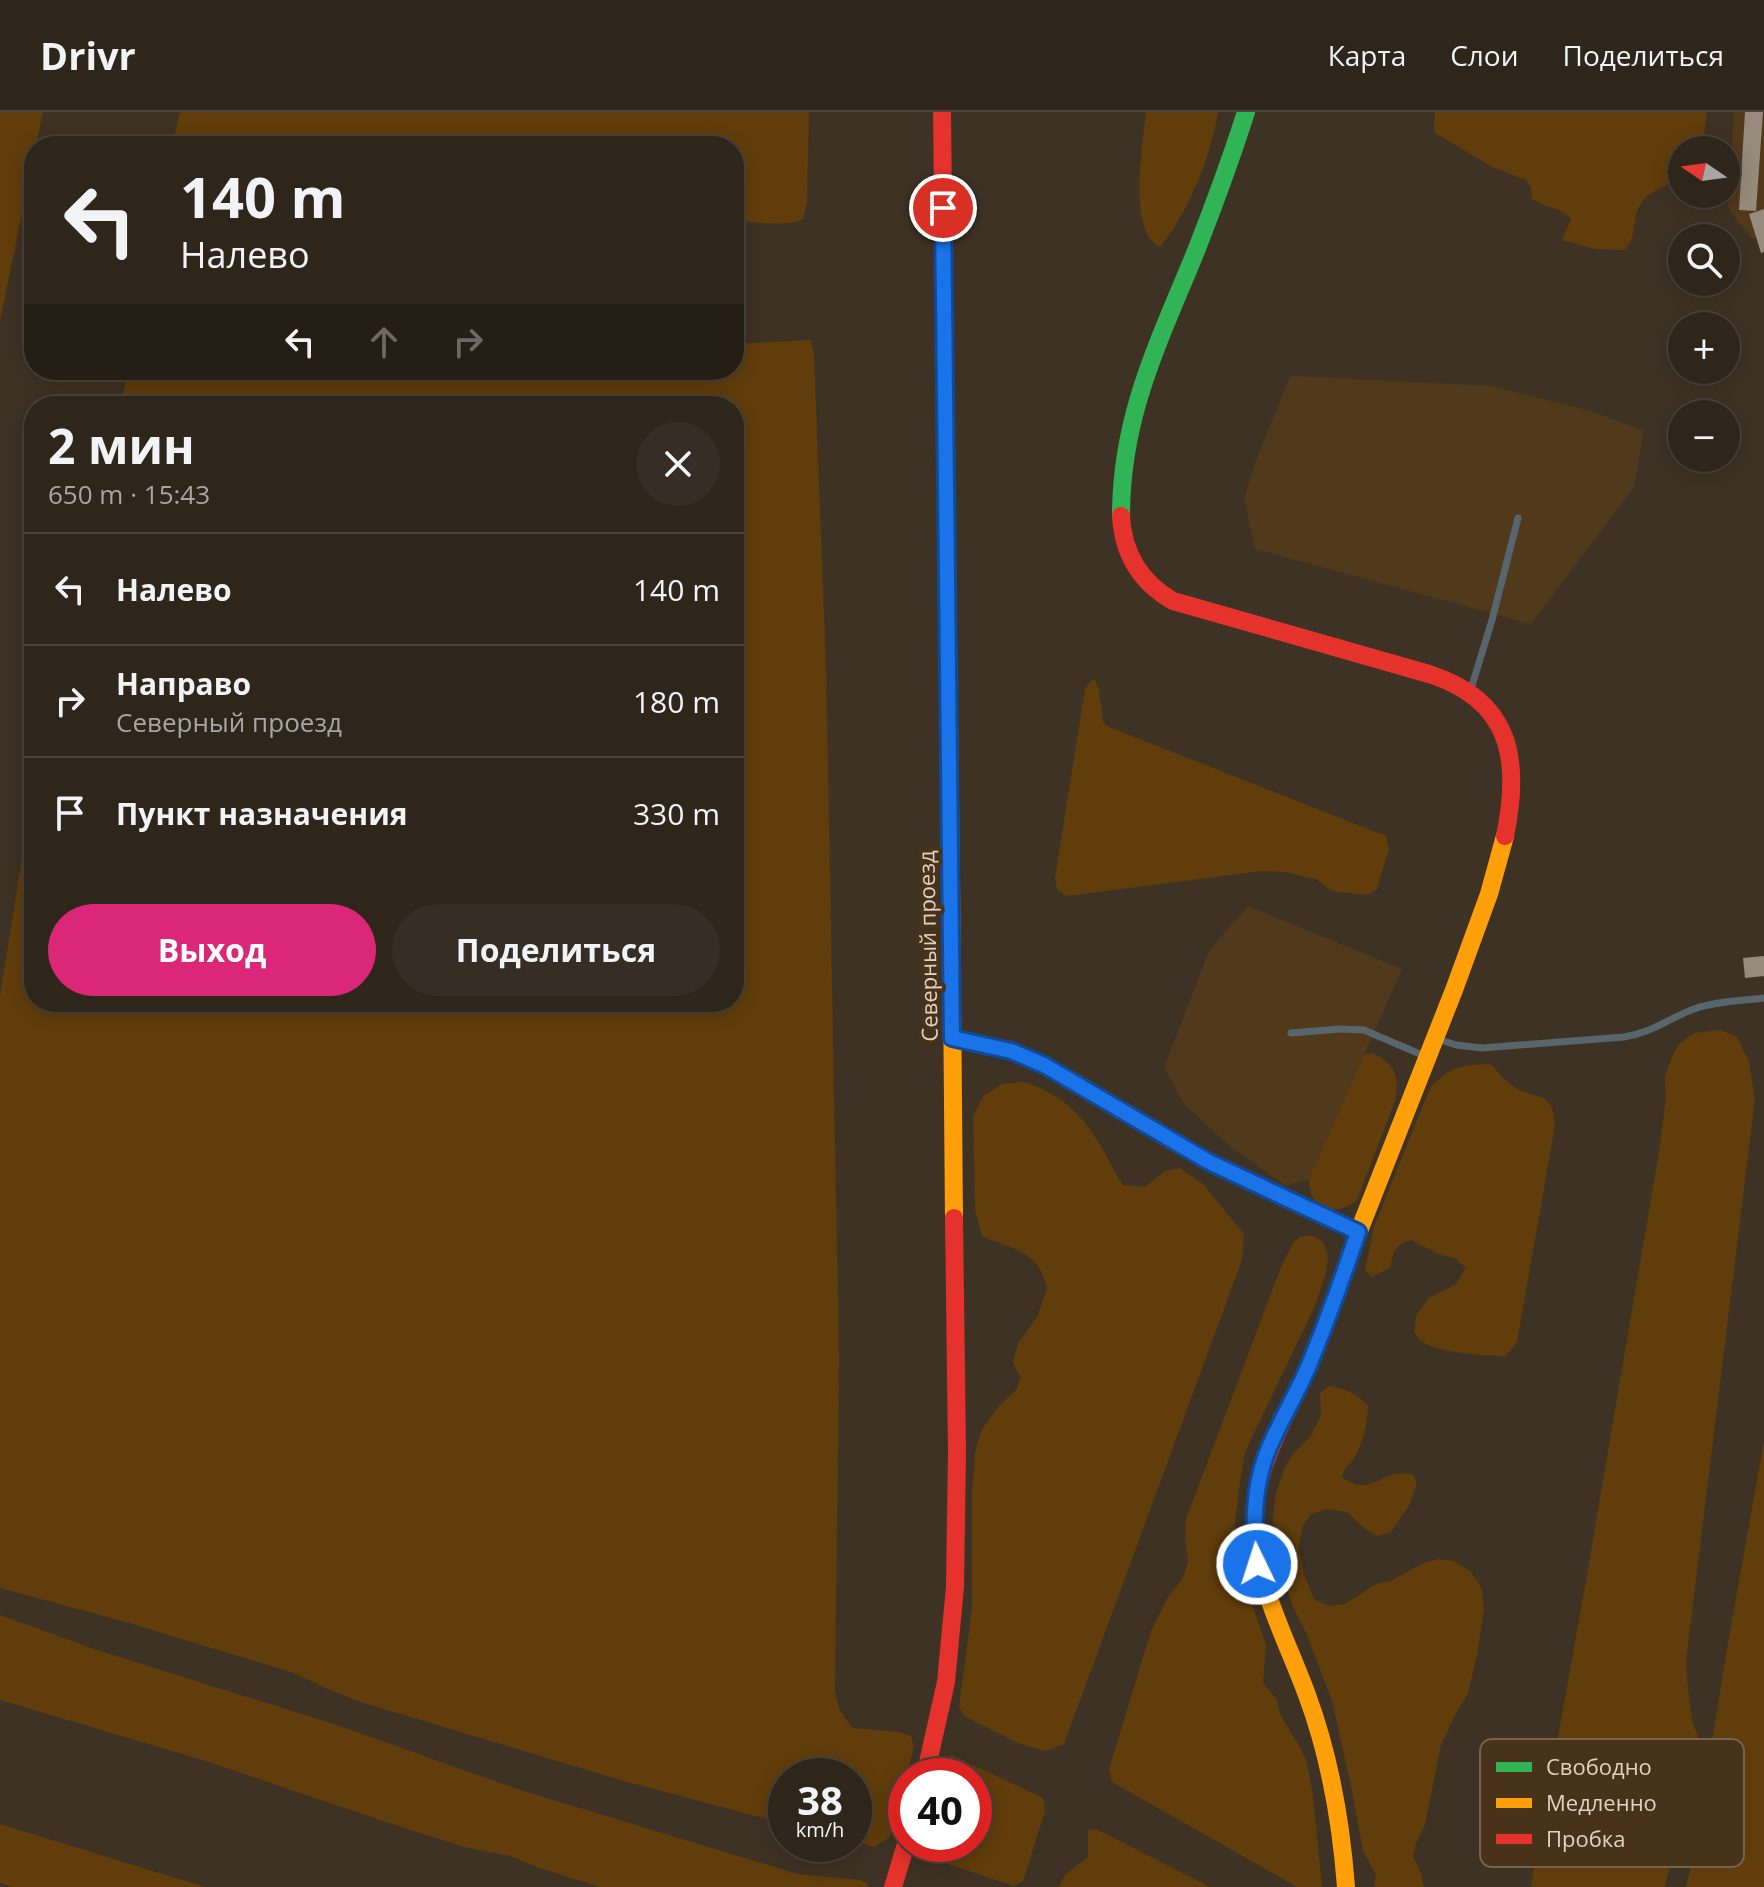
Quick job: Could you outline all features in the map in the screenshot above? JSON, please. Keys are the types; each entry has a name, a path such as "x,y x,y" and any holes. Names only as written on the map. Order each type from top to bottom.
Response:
{"street":[{"name":"Северный проезд","path":"930,1758 948,1668 955,1579 957,1452 942,112"},
{"path":"1246,112 1212,210 1132,414 1123,455 1120,491 1121,529 1130,558 1143,578 1169,599 1431,675 1471,691 1498,723 1513,773 1512,802 1490,892 1436,1039 1358,1232 1335,1300 1307,1369 1266,1455 1255,1504 1257,1564 1266,1594 1300,1674 1324,1751 1337,1805 1346,1887"},
{"path":"893,1887 901,1862"}],"lane":[{"path":"1471,691 1518,518"},
{"path":"1436,1039 1482,1048 1624,1037 1651,1031 1703,1006 1764,998"},
{"path":"1291,1033 1352,1028 1429,1057"},
{"path":"952,1038 1011,1051 1044,1065 1209,1162 1358,1232"}],"shaded area":[{"path":"0,112 43,112 38,136 24,136 24,204 0,321"},
{"path":"180,112 809,112 807,202 803,219 769,224 744,221 744,136 174,136"},
{"path":"1146,112 1218,112 1197,183 1181,217 1160,247 1150,238 1143,224 1140,206 1140,164"},
{"path":"1435,112 1707,112 1703,136 1668,136 1668,184 1642,202 1632,239 1625,250 1595,249 1562,240 1571,219 1563,212 1532,199 1531,187 1526,180 1492,167 1434,131"},
{"path":"1734,112 1764,112 1764,236 1752,239 1728,208 1740,208 1740,136 1732,136"},
{"path":"811,340 826,663 839,1357 835,1692 840,1711 853,1728 899,1732 911,1736 914,1747 911,1758 888,1758 888,1838 874,1847 872,1758 768,1758 768,1819 624,1781 361,1702 294,1673 0,1588 0,995 24,846 24,1012 744,1012 744,396 122,396 126,380 744,380 744,343"},
{"path":"1290,376 1491,386 1591,411 1644,431 1634,487 1531,624 1255,549 1244,498"},
{"path":"1094,678 1099,690 1103,722 1109,727 1386,836 1389,849 1377,889 1367,895 1332,891 1316,879 1262,871 1067,896 1057,890 1055,878 1085,689"},
{"path":"1248,906 1402,969 1309,1179 1286,1186 1228,1145 1184,1104 1164,1067 1209,951"},
{"path":"1720,1030 1737,1037 1749,1062 1755,1099 1686,1661 1691,1712 1698,1739 1558,1739 1660,1146 1666,1097 1665,1076 1679,1044 1694,1033"},
{"path":"1373,1053 1392,1067 1397,1085 1395,1101 1357,1200 1340,1209 1325,1208 1313,1197 1309,1179 1364,1055"},
{"path":"1490,1064 1513,1086 1547,1101 1554,1114 1555,1126 1517,1342 1506,1356 1440,1349 1422,1341 1414,1332 1416,1315 1429,1298 1456,1284 1466,1268 1456,1259 1411,1240 1396,1249 1391,1267 1372,1277 1365,1270 1374,1227 1430,1088 1456,1068"},
{"path":"1024,1082 1049,1092 1078,1114 1123,1185 1145,1187 1165,1171 1180,1168 1203,1184 1244,1234 1242,1260 1064,1744 1046,1751 1020,1744 964,1716 959,1707 972,1609 975,1453 982,1429 1017,1389 1020,1377 1013,1362 1018,1343 1037,1317 1047,1288 1040,1269 1029,1257 982,1236 975,1210 973,1117 983,1096 1002,1084"},
{"path":"1301,1236 1314,1236 1323,1242 1328,1256 1326,1273 1315,1306 1244,1456 1235,1522 1242,1576 1266,1645 1263,1683 1277,1700 1280,1714 1307,1763 1322,1887 1297,1887 1112,1782 1109,1769 1151,1631 1168,1597 1183,1578 1188,1562 1186,1519 1281,1267 1293,1243"},
{"path":"1329,1386 1350,1392 1368,1406 1361,1445 1342,1477 1361,1485 1402,1473 1413,1475 1417,1483 1410,1504 1391,1532 1377,1536 1347,1512 1327,1509 1311,1514 1302,1527 1299,1549 1314,1599 1328,1606 1345,1604 1376,1584 1391,1581 1421,1564 1438,1559 1454,1561 1471,1572 1482,1589 1484,1610 1468,1693 1441,1745 1425,1824 1413,1856 1424,1887 1374,1887 1376,1875 1363,1851 1332,1701 1293,1607 1275,1547 1273,1519 1276,1492 1293,1454 1311,1436 1321,1415 1320,1393"},
{"path":"1764,1441 1764,1887 1686,1887 1691,1867 1744,1867 1744,1739 1712,1739"},
{"path":"0,1615 97,1650 337,1725 520,1790 798,1874 860,1880 868,1887 600,1887 510,1856 468,1848 206,1761 0,1700"},
{"path":"992,1774 1043,1798 1045,1811 1023,1881 1014,1886 942,1862 992,1862"},
{"path":"0,1824 205,1887 12,1887 0,1883"},
{"path":"1096,1829 1210,1887 1059,1887 1065,1875 1088,1857 1088,1830"},
{"path":"1535,1867 1669,1867 1665,1887 1531,1887"}],"building":[{"path":"1745,112 1763,112 1756,211 1739,210"},
{"path":"1764,209 1764,252 1761,253 1749,214"},
{"path":"1764,956 1764,976 1745,978 1743,958"}],"traffic: fast":[{"path":"1121,516 1123,479 1135,412 1156,348 1196,251 1246,112"},
{"path":"947,560 951,876"}],"traffic: slow":[{"path":"1355,1241 1454,990 1489,894 1505,836"},
{"path":"951,876 954,1218"},
{"path":"1255,1538 1269,1599 1322,1742 1338,1814 1346,1887"}],"traffic: jam":[{"path":"942,112 947,560"},
{"path":"1121,516 1125,542 1135,565 1151,585 1173,601 1429,674 1456,685 1478,699 1493,716 1504,736 1510,758 1510,808 1505,836"},
{"path":"929,1758 946,1682 955,1587 954,1218"},
{"path":"1255,1538 1254,1514 1263,1469 1310,1363 1355,1241"},
{"path":"893,1887 901,1862"}],"route":[{"path":"943,208 952,1038 1011,1051 1044,1065 1209,1162 1358,1232 1307,1369 1266,1455 1255,1504 1257,1564"}]}
